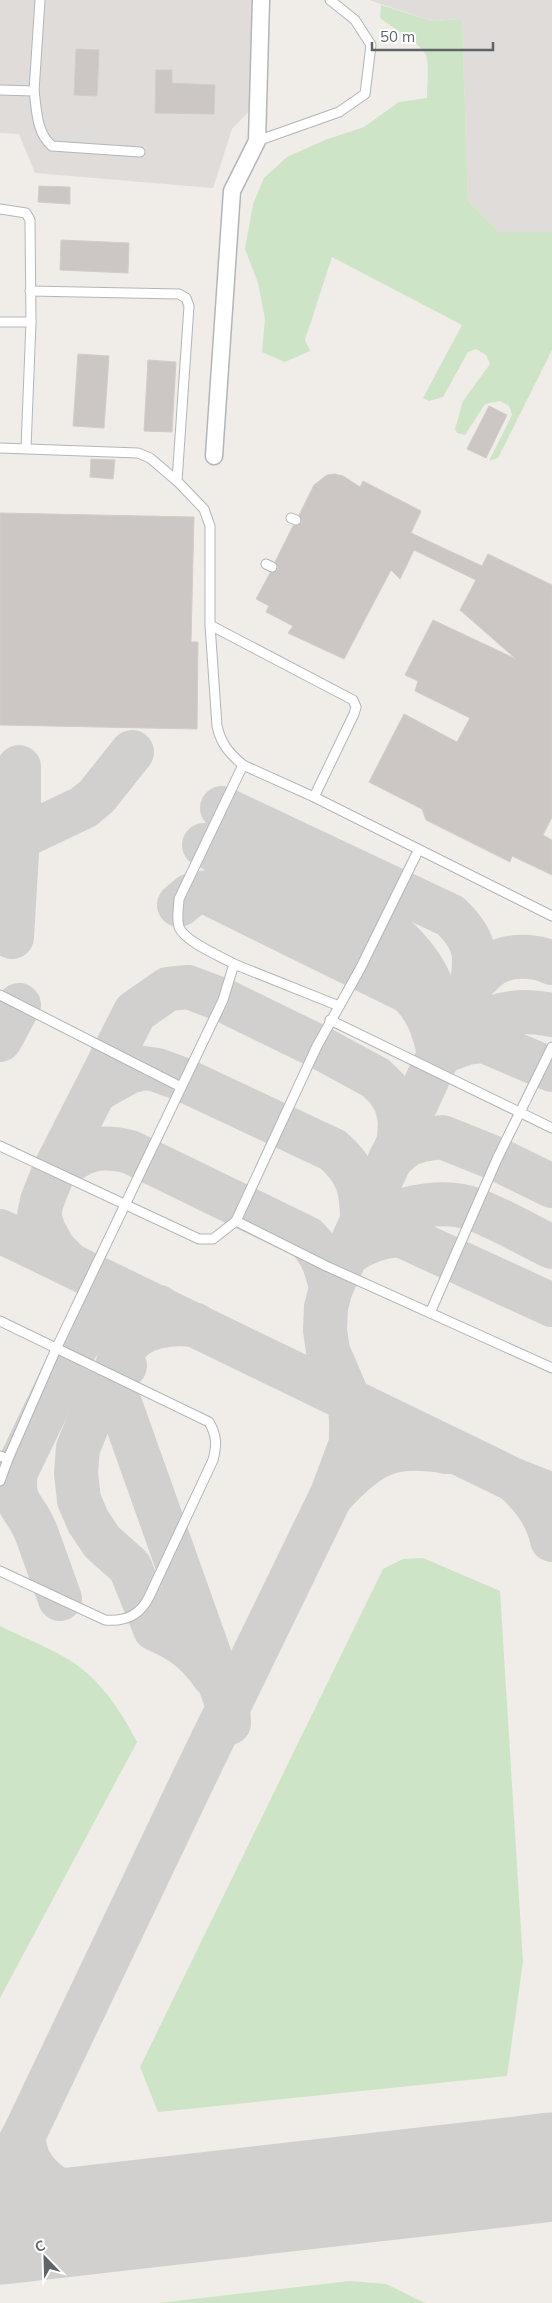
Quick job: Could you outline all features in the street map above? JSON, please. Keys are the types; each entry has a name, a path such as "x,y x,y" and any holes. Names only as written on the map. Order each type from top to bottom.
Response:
{"street":[{"path":"214,456 232,192 257,141 261,0"}],"lane":[{"path":"40,0 34,91 38,125 44,139 52,146 140,152"},
{"path":"257,141 339,112 365,94 371,45 355,20 330,0"},
{"path":"0,90 34,91"},
{"path":"0,209 26,213 30,220 30,322 26,448"},
{"path":"30,291 179,294 186,298 189,306 177,481"},
{"path":"0,322 30,322"},
{"path":"0,448 138,453 150,458 177,481 204,509 210,526 210,625 220,740 227,751 243,765 314,797 552,916"},
{"path":"210,625 353,700 356,707 354,714 314,797"},
{"path":"243,765 179,899 177,916 179,928 187,938 234,964 339,1006"},
{"path":"0,1146 124,1205 199,1238 213,1239 236,1221 330,1020 360,969 418,850"},
{"path":"0,1481 4,1457 223,1000 234,964"},
{"path":"0,995 181,1086"},
{"path":"330,1020 552,1128"},
{"path":"430,1313 497,1159 552,1047"},
{"path":"236,1221 326,1266 552,1368"},
{"path":"0,1321 209,1422 215,1433 217,1446 149,1597 143,1608 134,1616 119,1622 105,1620 0,1571"}],"shaded area":[{"path":"0,0 256,0 253,107 232,129 213,188 35,173 19,134 0,133"},
{"path":"369,0 552,0 552,232 499,232 468,201 462,19 432,21"}],"green space":[{"path":"381,5 432,21 462,19 468,201 499,232 552,232 552,350 498,458 489,461 512,415 509,406 500,401 485,404 465,435 457,433 455,429 463,401 490,364 486,355 476,349 468,352 443,397 429,401 423,398 462,325 332,257 305,340 310,351 285,362 262,352 265,319 258,283 245,249 253,204 264,178 287,157 325,140 364,127 399,102 427,98 428,68 425,53 415,42 380,18"},
{"path":"423,1558 500,1591 523,1962 507,2076 158,2112 140,2067 383,1569 403,1559"},
{"path":"0,1626 58,1653 79,1666 103,1689 116,1706 137,1742 0,1998"},
{"path":"350,2281 386,2284 425,2303 159,2303"}],"building":[{"path":"76,49 99,50 97,96 74,95"},
{"path":"156,70 172,70 172,83 215,85 214,114 155,113"},
{"path":"39,186 70,187 70,204 38,202"},
{"path":"61,240 129,243 128,273 60,270"},
{"path":"78,354 109,356 104,428 73,426"},
{"path":"148,360 176,362 172,432 144,431"},
{"path":"489,406 507,415 486,458 467,449"},
{"path":"91,459 115,460 113,479 90,477"},
{"path":"327,475 343,476 360,487 363,481 421,511 411,533 482,566 488,554 552,585 552,817 543,835 552,840 552,875 512,856 510,862 426,820 422,809 369,782 404,714 457,742 470,718 415,691 418,681 405,675 433,620 516,659 460,610 476,580 414,550 400,579 391,570 344,659 288,633 293,626 266,612 269,606 256,599 270,573 277,570 278,566 275,562 293,526 302,523 299,515 314,485"},
{"path":"0,513 194,517 191,642 198,642 197,729 0,725"}],"taxiway":[{"path":"0,847 84,807 97,796 132,752"},
{"path":"12,937 19,820 19,767"},
{"path":"222,808 451,916 465,932 472,946 474,954 472,983"},
{"path":"179,905 191,895 206,892 409,992 421,1006 429,1020 439,1053 436,1002 427,975 395,936 204,845"},
{"path":"0,2178 24,2135 332,1494 351,1443 349,1400 328,1351 325,1330 326,1307 331,1288 472,983 490,966 507,959 530,957 552,963"},
{"path":"69,1264 54,1249 44,1231 39,1215 42,1201 54,1171 135,1012 168,989 188,987 223,1000 317,1046 376,1078 388,1090 396,1103 400,1121 399,1139"},
{"path":"0,1040 19,1005"},
{"path":"447,1039 485,1020 509,1013 536,1012 552,1015"},
{"path":"439,1053 466,1043 484,1041 552,1070"},
{"path":"100,1088 129,1072 144,1068 157,1070 184,1080 333,1150 348,1166 357,1182 361,1200 362,1221"},
{"path":"390,1159 407,1145 422,1140 442,1137 497,1159 552,1186"},
{"path":"54,1171 73,1158 90,1151 108,1148 130,1152 307,1238 323,1261 331,1288"},
{"path":"552,1247 476,1210 440,1204 414,1207 379,1220 365,1231 348,1253 372,1240 400,1235 552,1305"},
{"path":"0,1231 514,1480 552,1495"},
{"path":"60,1599 36,1532 17,1498 15,1491 16,1472 84,1331 101,1315 118,1307 127,1305 159,1307"},
{"path":"196,1325 178,1324 162,1326 136,1336 126,1346 120,1358 116,1373 116,1392 228,1707 229,1723"},
{"path":"125,1366 104,1385 78,1448 76,1473 79,1500 88,1521 102,1542 130,1567 155,1629 188,1648 201,1659 213,1675"},
{"path":"333,1494 359,1469 383,1454 396,1450 411,1449 447,1452"},
{"path":"514,1480 543,1514 552,1540"},
{"path":"24,2135 26,2153 33,2168 45,2180 75,2198 126,2216"},
{"path":"508,2172 552,2146"},
{"path":"508,2172 552,2197"}],"runway":[{"path":"0,2230 552,2167"}]}
